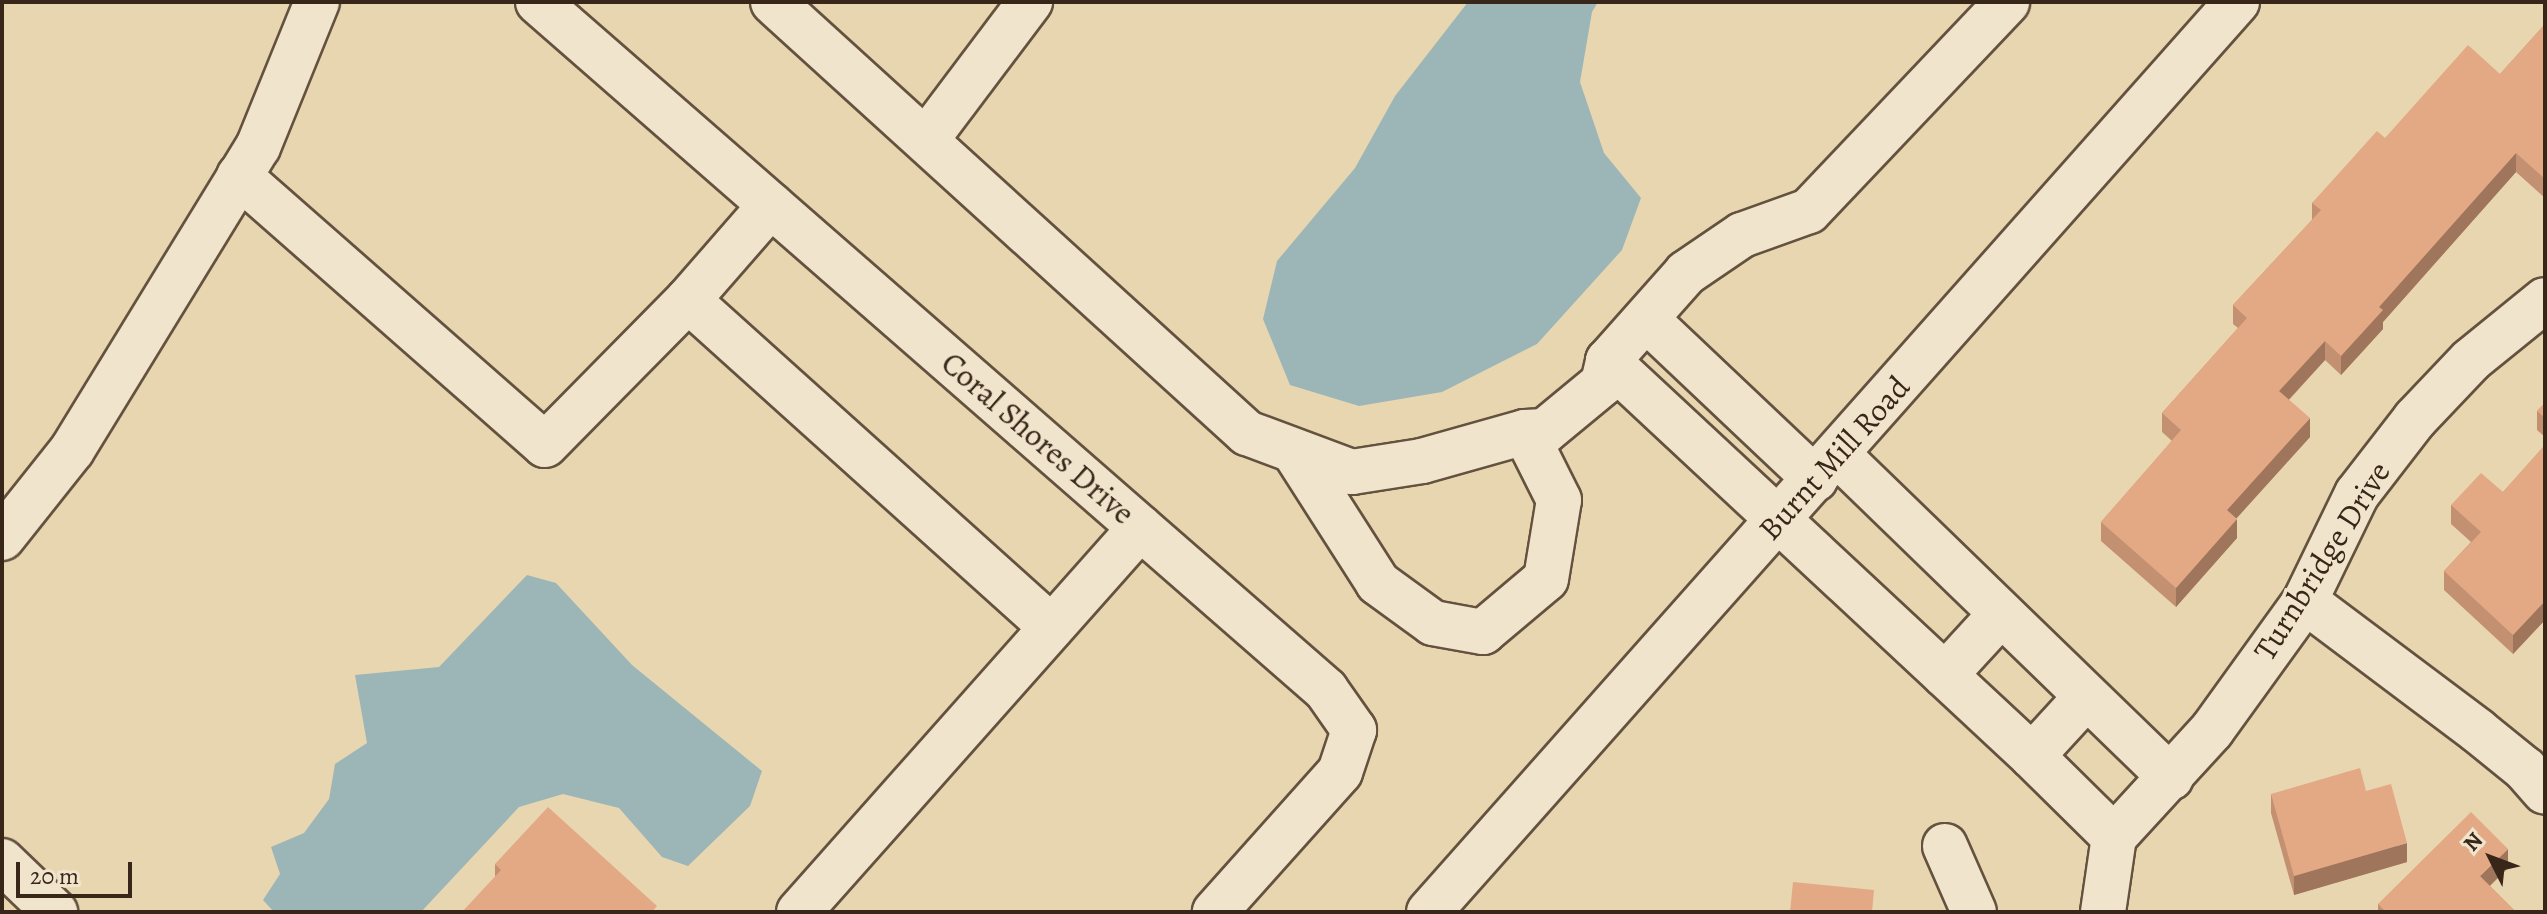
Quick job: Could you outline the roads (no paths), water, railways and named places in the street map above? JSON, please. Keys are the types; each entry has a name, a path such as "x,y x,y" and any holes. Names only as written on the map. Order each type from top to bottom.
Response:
{"street":[{"path":"5,527 72,450 258,147 317,2"},
{"name":"Coral Shores Drive","path":"538,2 1326,690 1354,730 1340,772 1215,912"},
{"path":"773,2 1247,433 1352,472 1422,461 1525,432 1545,431 1603,383 1608,361 1686,273 1742,235 1809,211 2007,2"},
{"path":"926,140 1030,2"},
{"name":"Burnt Mill Road","path":"1429,912 2237,2"},
{"path":"239,176 545,445 688,300 771,205"},
{"path":"688,300 1051,627"},
{"name":"Turnbridge Drive","path":"2114,837 2212,730 2305,601 2357,494 2415,419 2471,360 2545,300"},
{"path":"1646,319 1826,466 2000,615 2171,778"},
{"path":"1608,361 2032,756 2114,837 2103,912"},
{"path":"1295,453 1378,583 1433,623 1483,632 1546,579 1559,500 1525,432"},
{"path":"799,912 1140,528"},
{"path":"2305,601 2478,731 2525,769 2545,792"},
{"path":"1945,675 2000,615"},
{"path":"2032,756 2086,697"},
{"path":"1945,846 1974,912"},
{"path":"2,861 55,912"}],"water":[{"path":"1468,2 1598,2 1592,12 1580,82 1604,153 1641,198 1622,250 1537,344 1442,392 1359,406 1290,385 1263,319 1277,261 1355,168 1395,96"},
{"path":"527,575 556,583 632,665 762,771 750,806 688,866 662,857 619,808 563,794 519,807 421,912 274,912 263,900 280,874 271,847 304,833 329,799 335,764 367,743 355,675 439,667"}]}
